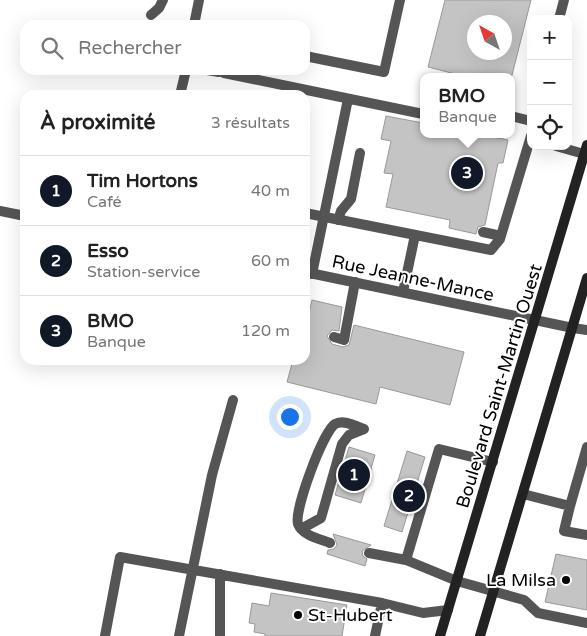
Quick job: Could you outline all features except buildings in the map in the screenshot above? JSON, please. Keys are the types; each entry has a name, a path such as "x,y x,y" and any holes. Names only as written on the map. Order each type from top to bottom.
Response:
{"main road":[{"name":"Boulevard Saint-Martin Ouest","path":"440,636 586,149"},
{"path":"480,636 587,278"}],"street":[{"path":"151,15 159,8 163,0"},
{"path":"195,20 199,0"},
{"path":"310,57 384,72 400,0"},
{"path":"560,15 564,0"},
{"path":"181,90 185,75"},
{"path":"231,75 304,90"},
{"path":"310,91 420,113"},
{"path":"310,265 323,216 348,99"},
{"path":"310,214 488,251 494,248 501,236 527,148"},
{"path":"572,148 586,149"},
{"path":"338,220 341,211 351,199 360,153"},
{"path":"0,211 20,215"},
{"path":"483,232 501,236"},
{"path":"403,292 415,236"},
{"name":"Rue Jeanne-Mance","path":"310,273 587,330"},
{"path":"334,337 344,340 355,282"},
{"path":"179,636 212,476 233,400"},
{"path":"301,529 319,521 324,512 342,444 349,435 364,429 343,422 330,429 310,474 298,514 298,525 301,529 314,537 330,543"},
{"path":"587,447 564,531 587,535"},
{"path":"406,560 439,449 493,462"},
{"path":"523,494 570,506"},
{"path":"369,553 406,560 457,581 524,600 538,612 587,623"},
{"path":"105,636 120,557 382,603 423,613 448,610"},
{"path":"220,574 220,636"},
{"path":"375,636 382,603"}],"place":[{"name":"BMO","path":"467,173"},
{"name":"Tim Hortons","path":"354,475"},
{"name":"Esso","path":"409,496"},
{"name":"La Milsa","path":"566,580"},
{"name":"St-Hubert","path":"298,615"}]}
